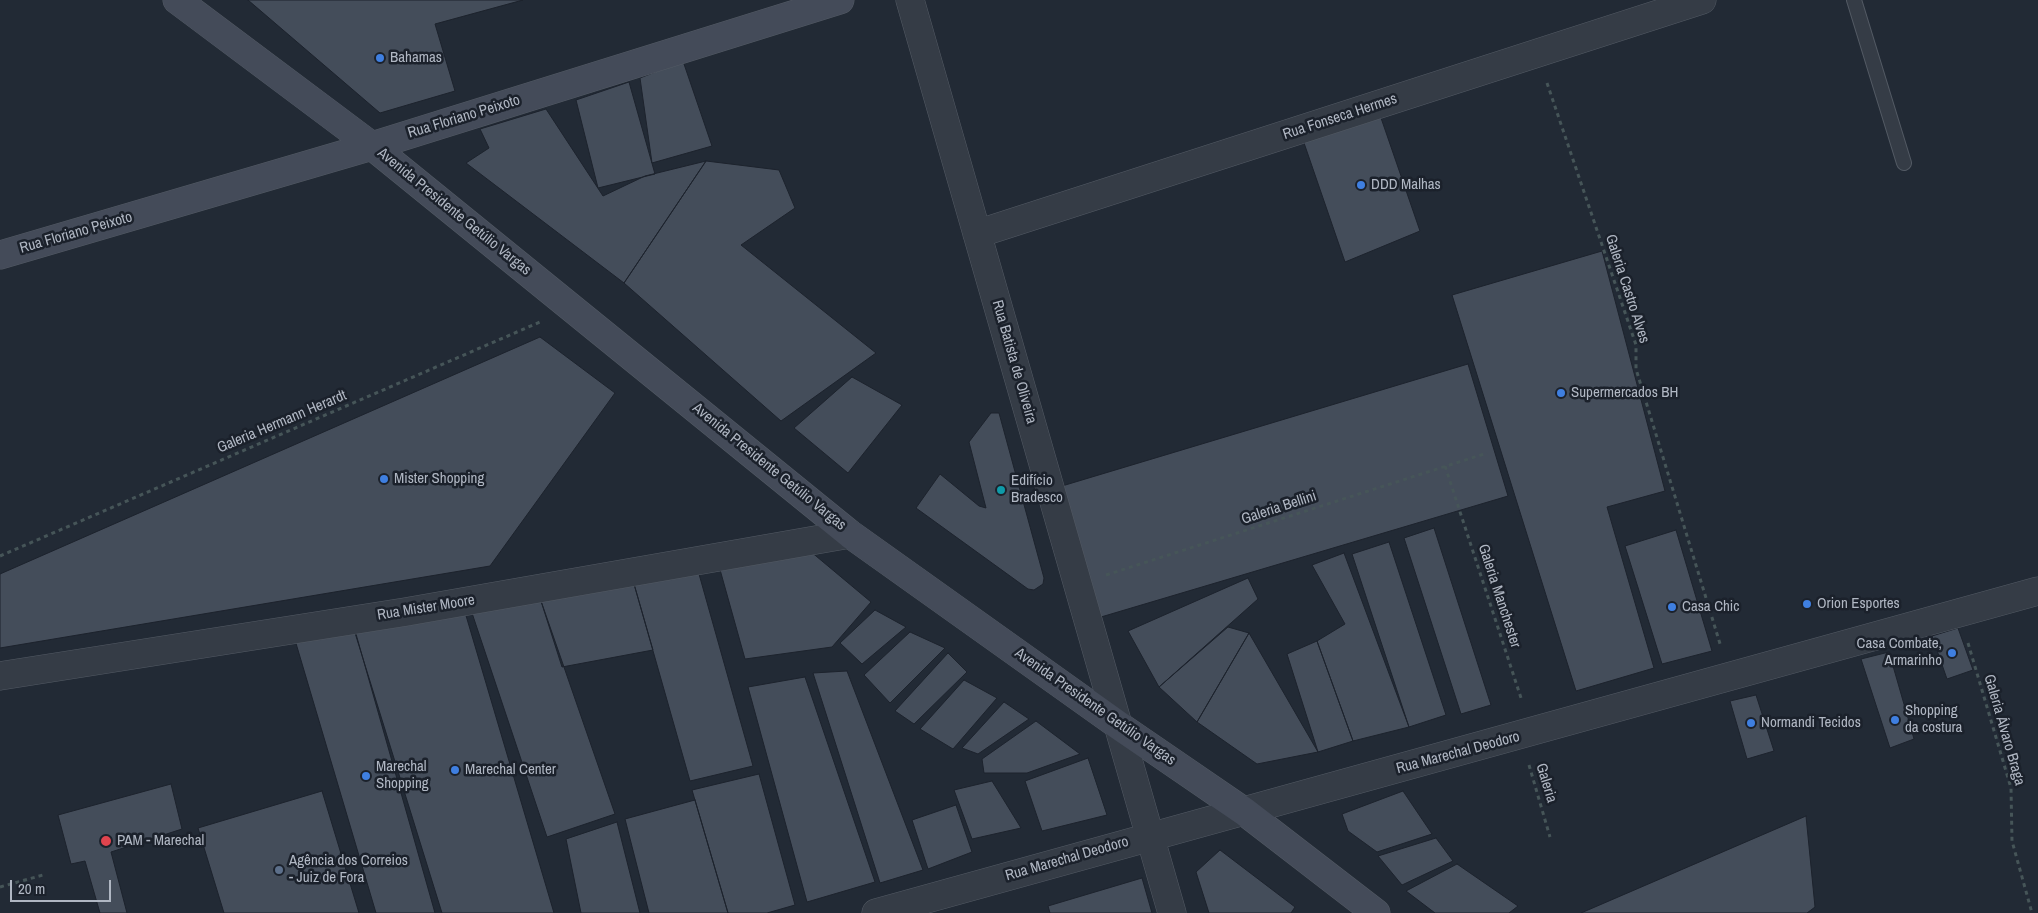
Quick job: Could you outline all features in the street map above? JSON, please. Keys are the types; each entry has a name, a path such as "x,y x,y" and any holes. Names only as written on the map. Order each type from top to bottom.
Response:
{"main road":[{"name":"Avenida Presidente Getúlio Vargas","path":"177,0 372,146 850,534 1118,725 1245,812 1376,913"},
{"name":"Rua Floriano Peixoto","path":"0,255 372,146 840,0"}],"street":[{"name":"Rua Batista de Oliveira","path":"910,0 1150,836"},
{"name":"Rua Fonseca Hermes","path":"977,234 1702,0"},
{"name":"Rua Mister Moore","path":"0,676 405,612 850,534"},
{"name":"Rua Marechal Deodoro","path":"876,913 2038,591"},
{"path":"1150,836 1172,913"}],"lane":[{"path":"1854,0 1904,163"}],"path":[{"name":"Galeria Castro Alves","path":"1537,54 1636,345 1636,369 1730,677"},
{"name":"Galeria Hermann Herardt","path":"0,556 573,308"},
{"name":"Galeria Bellini","path":"1077,584 1487,453"},
{"name":"Galeria Manchester","path":"1445,466 1526,734"},
{"name":"Galeria Álvaro Braga","path":"1959,613 2011,788 2012,841 2032,913"},
{"name":"Galeria","path":"1526,734 1550,837"},
{"path":"0,887 43,875"}],"building":[{"name":"Bahamas","path":"248,0 523,0 435,24 455,91 380,113"},
{"path":"683,61 712,146 652,163 640,78"},
{"path":"629,82 655,174 598,188 576,100"},
{"path":"546,109 603,196 645,176 706,161 624,283 466,163 489,148 480,129"},
{"name":"DDD Malhas","path":"1380,115 1420,231 1345,262 1303,140"},
{"path":"706,161 779,170 795,208 741,245 876,353 781,421 624,283"},
{"name":"Supermercados BH","path":"1602,251 1665,491 1607,507 1654,668 1576,691 1452,295"},
{"name":"Mister Shopping","path":"540,337 615,393 490,566 0,648 0,574"},
{"path":"1468,364 1508,496 1101,617 1062,486"},
{"path":"852,377 902,405 848,473 794,428"},
{"name":"Edifício Bradesco","path":"991,413 999,413 1044,578 1043,584 1034,590 1028,589 916,508 940,474 979,506 986,508 969,442"},
{"path":"1434,528 1491,705 1461,714 1404,538"},
{"name":"Casa Chic","path":"1676,530 1712,651 1662,664 1625,546"},
{"path":"1389,542 1446,715 1409,727 1352,554"},
{"path":"810,551 871,602 832,647 745,659 719,566"},
{"path":"1344,553 1409,727 1353,741 1317,641 1345,624 1312,565"},
{"path":"699,574 753,766 690,781 634,584"},
{"path":"1248,578 1258,599 1159,687 1128,631"},
{"path":"634,584 653,650 562,667 540,598"},
{"path":"540,598 615,814 547,837 471,610"},
{"name":"Marechal Center","path":"462,602 554,913 442,913 351,620"},
{"path":"875,610 906,627 862,664 840,643"},
{"name":"Marechal Shopping","path":"354,627 435,913 376,913 295,640"},
{"path":"1228,627 1249,633 1197,722 1159,687"},
{"name":"Casa Combate, Armarinho","path":"1958,628 1973,670 1947,679 1932,636"},
{"path":"910,632 945,648 890,703 864,675"},
{"path":"1249,633 1318,752 1257,764 1197,722"},
{"path":"1317,641 1353,741 1318,752 1287,654"},
{"name":"Shopping da costura","path":"1889,652 1914,739 1890,748 1861,659"},
{"path":"948,653 967,672 914,724 895,711"},
{"path":"847,671 923,870 880,883 813,673"},
{"path":"805,677 875,882 807,902 748,687"},
{"path":"964,680 997,698 953,749 920,729"},
{"name":"Normandi Tecidos","path":"1756,695 1774,751 1747,759 1730,701"},
{"path":"1004,702 1029,719 978,754 962,748"},
{"path":"1036,721 1080,754 1027,773 984,773 982,759"},
{"path":"1088,758 1107,815 1042,831 1025,781"},
{"path":"759,774 795,905 767,913 728,913 692,790"},
{"path":"992,781 1021,828 972,839 954,790"},
{"name":"PAM - Marechal","path":"171,784 182,829 111,852 127,913 100,913 85,861 71,864 58,815"},
{"name":"Agência dos Correios - Juiz de Fora","path":"322,791 359,913 224,913 198,828"},
{"path":"1403,791 1432,834 1377,852 1348,831 1342,814"},
{"path":"695,800 728,913 649,913 625,819"},
{"path":"956,805 972,852 928,869 912,820"},
{"path":"1806,816 1815,907 1807,913 1581,913"},
{"path":"617,822 640,913 581,913 566,839"},
{"path":"1436,838 1453,861 1402,885 1378,856"},
{"path":"1220,850 1295,907 1291,913 1209,913 1196,872"},
{"path":"1457,864 1518,906 1509,913 1435,913 1406,891"},
{"path":"1142,878 1152,913 1050,913 1048,906"}],"place":[{"name":"Bahamas","path":"380,58"},
{"name":"DDD Malhas","path":"1361,185"},
{"name":"Supermercados BH","path":"1561,393"},
{"name":"Mister Shopping","path":"384,479"},
{"name":"Edifício Bradesco","path":"1001,490"},
{"name":"Orion Esportes","path":"1807,604"},
{"name":"Casa Chic","path":"1672,607"},
{"name":"Casa Combate, Armarinho","path":"1952,653"},
{"name":"Shopping da costura","path":"1895,720"},
{"name":"Normandi Tecidos","path":"1751,723"},
{"name":"Marechal Center","path":"455,770"},
{"name":"Marechal Shopping","path":"366,776"},
{"name":"PAM - Marechal","path":"106,841"},
{"name":"Agência dos Correios - Juiz de Fora","path":"279,870"}]}
